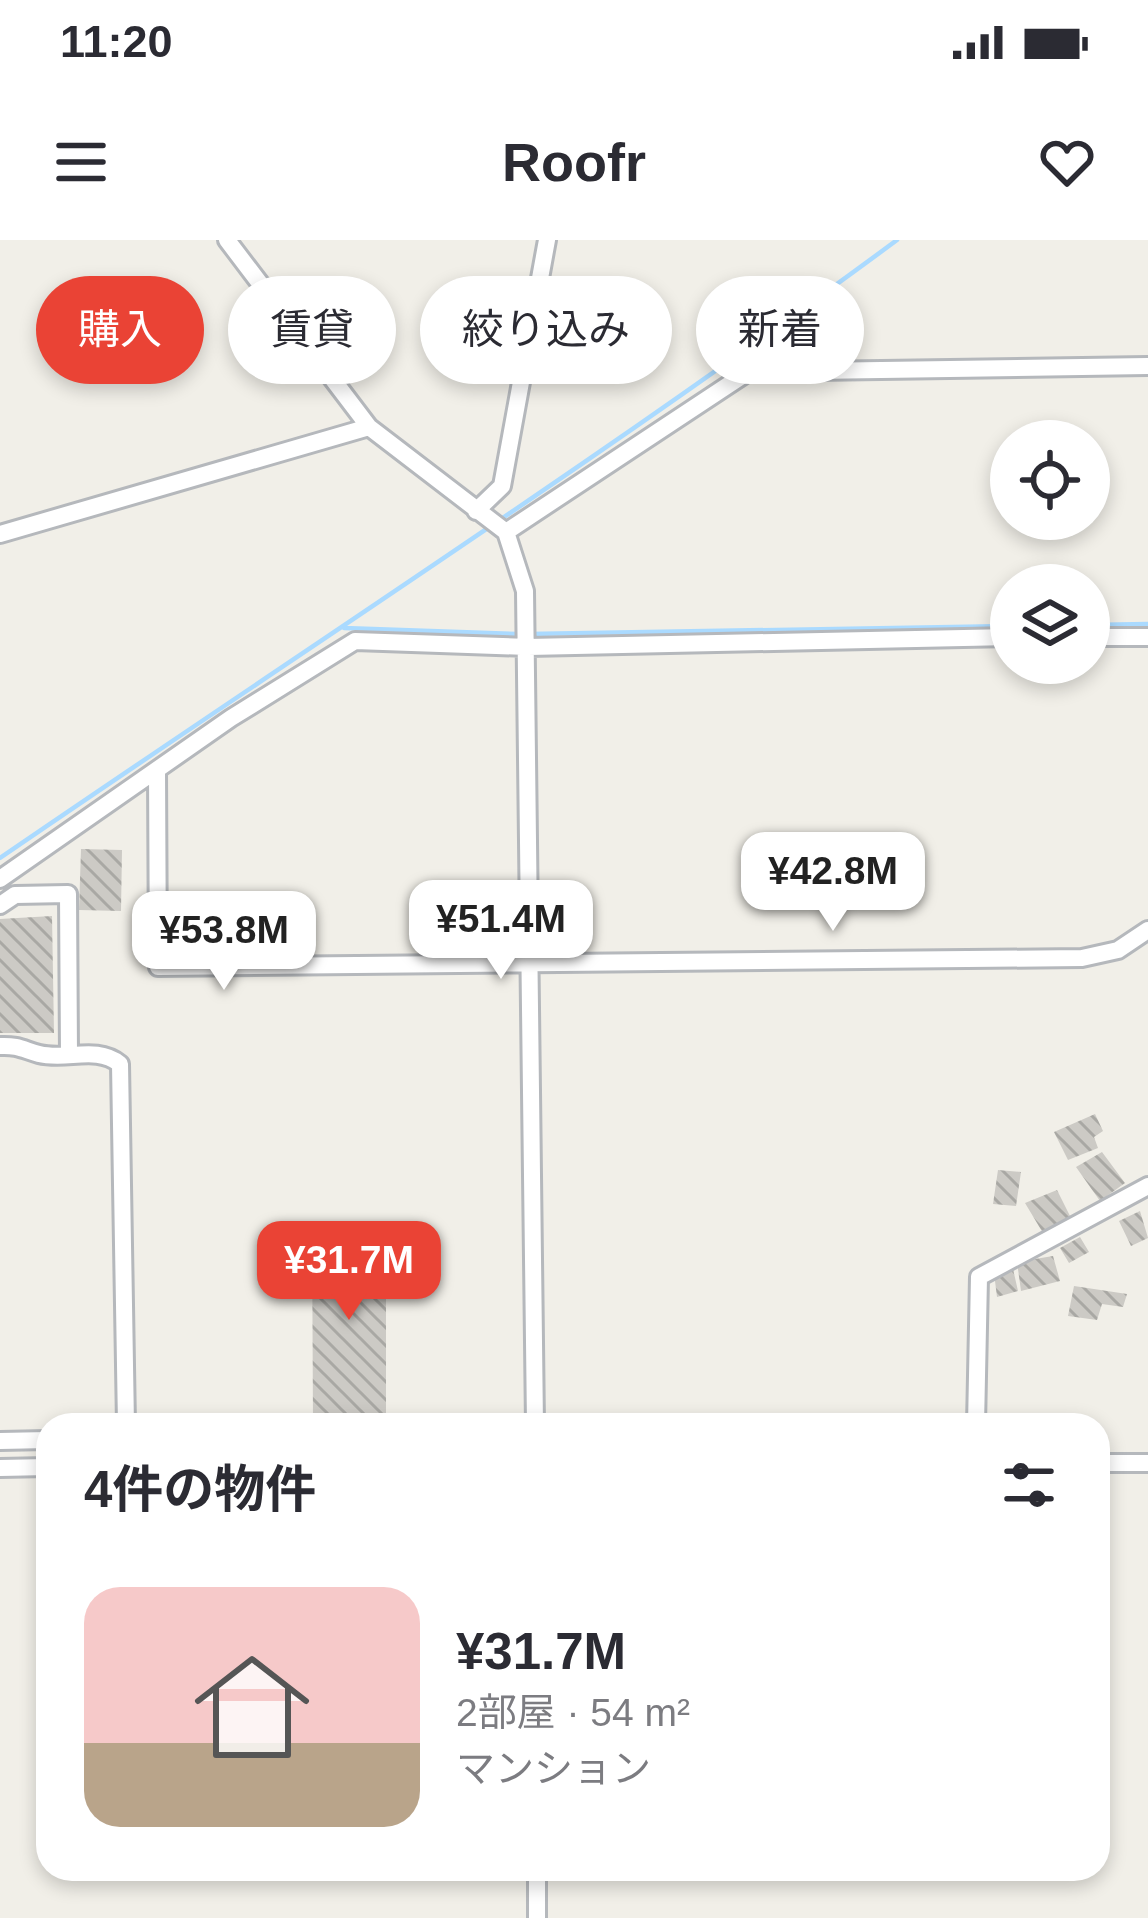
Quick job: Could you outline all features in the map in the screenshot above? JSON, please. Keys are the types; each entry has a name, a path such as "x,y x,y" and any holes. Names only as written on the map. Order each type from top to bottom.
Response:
{"street":[{"path":"227,240 368,427 506,532 525,592 535,1413"},
{"path":"476,512 502,486 547,240"},
{"path":"506,532 748,372 1148,367"},
{"path":"0,534 368,427"},
{"path":"1110,638 1148,637"},
{"path":"0,879 231,718 355,641 528,647 990,638"},
{"path":"157,771 158,968 1082,958 1118,950 1148,930"},
{"path":"0,905 15,895 68,894 69,1054"},
{"path":"0,1046 108,1055 120,1064 126,1413"},
{"path":"976,1413 979,1277 1148,1186"},
{"path":"0,1441 36,1440"},
{"path":"1110,1463 1148,1463"},
{"path":"0,1468 36,1467"},
{"path":"537,1881 537,1918"}],"building":[{"path":"81,849 122,850 121,911 79,910"},
{"path":"52,916 54,1033 0,1033 0,919"},
{"path":"1095,1114 1103,1131 1094,1137 1098,1148 1068,1160 1054,1132"},
{"path":"1102,1152 1125,1183 1100,1201 1076,1167"},
{"path":"998,1170 1021,1172 1016,1206 993,1204"},
{"path":"1057,1190 1071,1218 1043,1233 1025,1203"},
{"path":"1140,1211 1148,1238 1131,1246 1119,1221"},
{"path":"312,1222 386,1222 386,1413 313,1413"},
{"path":"1080,1237 1089,1252 1069,1263 1060,1248"},
{"path":"1053,1256 1060,1281 1021,1291 1017,1262"},
{"path":"1013,1269 1018,1291 997,1297 994,1273"},
{"path":"1074,1286 1127,1294 1123,1307 1102,1304 1097,1320 1068,1316"}],"waterway":[{"path":"0,858 564,476 897,240"},
{"path":"1110,625 1148,624"},
{"path":"529,634 990,626"},
{"path":"344,628 518,634"}]}
